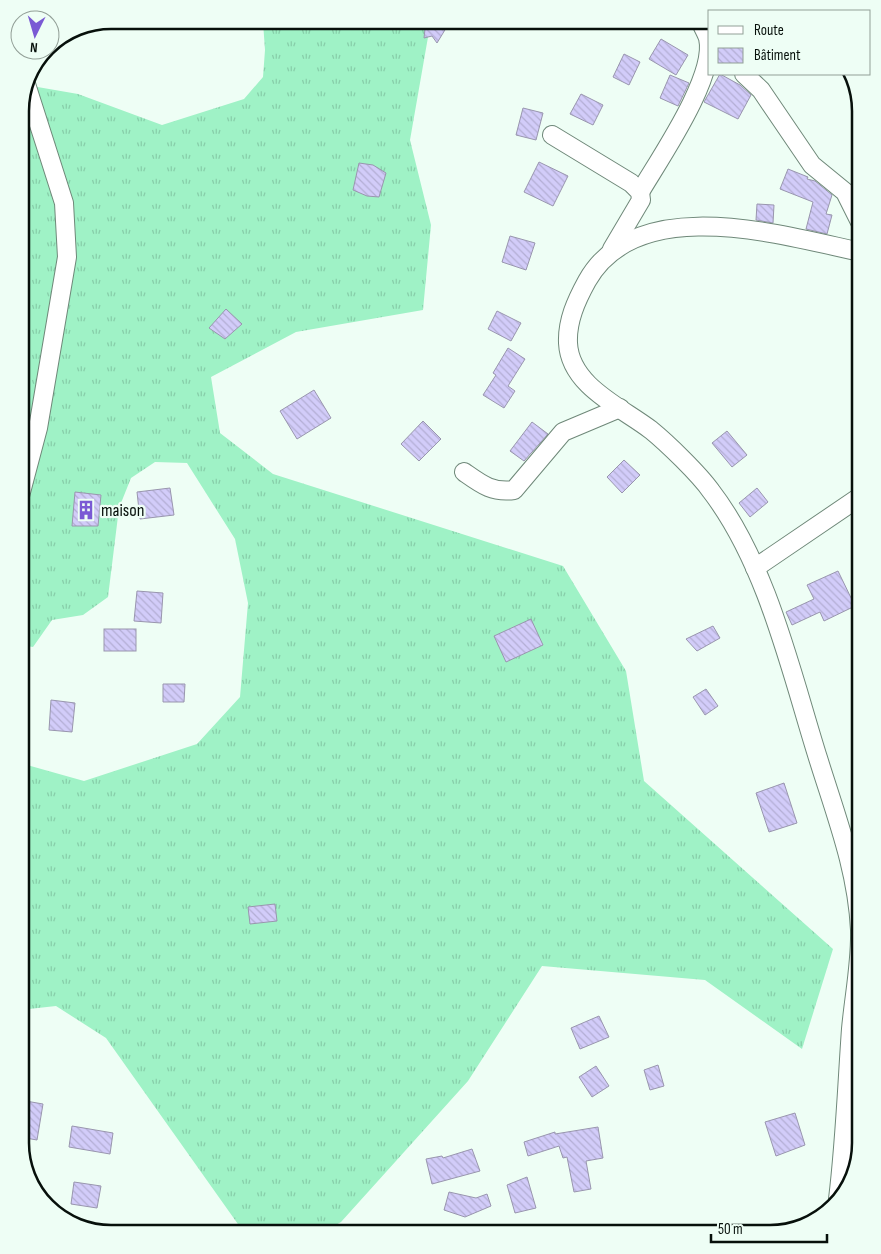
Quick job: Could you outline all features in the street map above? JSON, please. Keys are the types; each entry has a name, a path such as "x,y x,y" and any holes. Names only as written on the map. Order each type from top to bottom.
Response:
{"street":[{"path":"708,58 700,86 640,192 641,200 611,252 591,274 577,298 568,327 568,347 573,367 582,378 654,433 711,490 755,568 851,860 852,868"},
{"path":"745,75 761,90 812,165 845,192 852,206"},
{"path":"29,462 38,428 67,257 64,203 30,98"},
{"path":"552,135 631,183 640,192"},
{"path":"611,252 627,241 662,229 704,228 755,230 852,250"},
{"path":"464,472 488,489 500,492 514,490 563,432 620,408"},
{"path":"755,568 852,502"},
{"path":"839,1187 852,1029"}],"green space":[{"path":"264,29 429,29 410,140 431,225 423,310 296,332 211,377 220,433 273,474 563,566 626,671 644,781 833,949 802,1049 705,980 542,966 468,1081 341,1222 336,1225 239,1225 106,1038 56,1006 29,1009 29,766 84,781 197,744 240,697 248,603 235,539 187,463 155,462 131,478 119,508 108,597 83,615 52,620 33,647 29,646 29,106 32,90 33,86 78,94 162,125 244,99 263,77 265,50"}],"building":[{"path":"425,29 446,29 437,43 432,36 424,38"},
{"path":"661,39 688,55 676,75 649,59"},
{"path":"624,54 640,62 629,85 613,77"},
{"path":"670,75 689,83 678,106 660,98"},
{"path":"719,75 740,85 751,95 738,119 704,102"},
{"path":"581,94 603,105 593,125 570,114"},
{"path":"523,108 543,113 536,140 516,135"},
{"path":"539,162 568,176 553,206 524,192"},
{"path":"359,163 373,165 386,173 379,197 367,196 353,190"},
{"path":"788,169 815,181 832,195 826,214 832,215 827,234 806,229 813,202 780,189"},
{"path":"757,204 774,205 773,223 756,220"},
{"path":"510,236 535,243 526,270 502,262"},
{"path":"226,309 242,324 225,339 209,328"},
{"path":"497,311 521,323 511,341 488,329"},
{"path":"508,348 525,359 508,386 515,391 504,408 483,395 496,375 493,373"},
{"path":"314,390 331,418 297,439 280,411"},
{"path":"423,421 441,439 419,461 401,444"},
{"path":"532,422 548,434 524,461 510,451"},
{"path":"727,431 747,455 732,467 712,443"},
{"path":"624,460 640,475 622,493 607,477"},
{"path":"170,488 174,515 140,519 137,492"},
{"path":"757,488 768,502 750,517 739,503"},
{"name":"maison","path":"75,492 101,495 98,526 72,526"},
{"path":"838,571 852,600 852,607 824,621 820,612 792,625 786,612 814,599 807,585"},
{"path":"137,591 163,593 161,623 134,621"},
{"path":"531,619 543,645 506,662 494,636"},
{"path":"713,626 720,638 697,651 686,639"},
{"path":"104,629 136,629 136,651 104,651"},
{"path":"163,684 185,684 184,702 163,702"},
{"path":"706,689 718,706 705,715 693,697"},
{"path":"51,700 75,703 72,732 49,730"},
{"path":"784,783 797,823 769,832 756,793"},
{"path":"275,904 277,921 250,924 248,907"},
{"path":"599,1016 609,1037 580,1049 571,1028"},
{"path":"658,1065 664,1086 650,1090 644,1070"},
{"path":"596,1066 609,1086 592,1097 579,1077"},
{"path":"29,1102 43,1104 37,1140 29,1139"},
{"path":"795,1113 805,1145 776,1156 765,1122"},
{"path":"72,1126 113,1133 110,1154 69,1147"},
{"path":"598,1127 603,1158 586,1161 591,1189 574,1192 567,1157 563,1158 559,1146 528,1156 524,1142 555,1132 555,1134"},
{"path":"472,1149 480,1171 432,1184 426,1159 442,1156 443,1158"},
{"path":"527,1177 536,1208 515,1213 507,1185"},
{"path":"74,1182 101,1186 97,1208 71,1204"},
{"path":"449,1192 476,1198 487,1194 491,1206 465,1217 444,1210"}],"place":[{"name":"maison","path":"86,510"}]}
